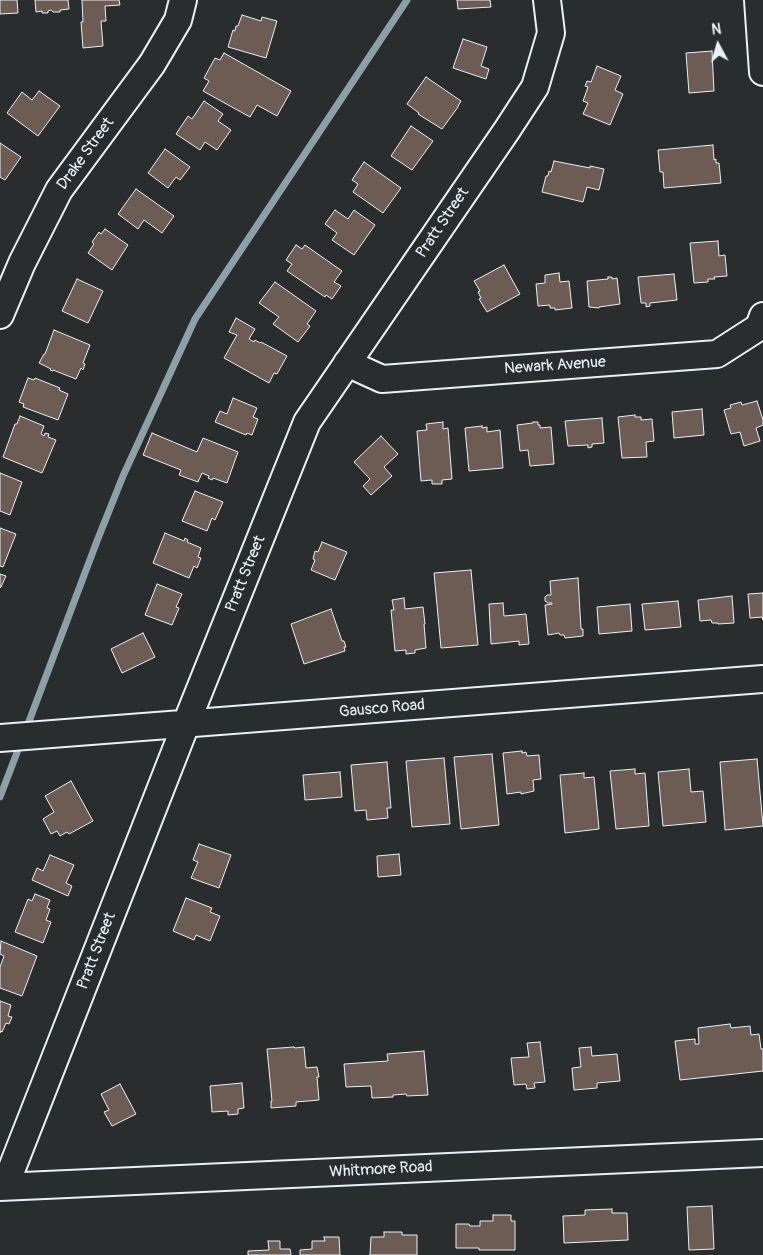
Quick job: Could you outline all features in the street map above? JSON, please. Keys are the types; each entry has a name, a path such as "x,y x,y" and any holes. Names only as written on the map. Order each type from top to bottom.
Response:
{"street":[{"name":"Drake Street","path":"0,315 22,263 59,190 152,64 178,20 183,0"},
{"name":"Pratt Street","path":"2,1187 306,422 535,87 551,34 547,0"},
{"path":"758,0 763,72"},
{"name":"Newark Avenue","path":"347,363 382,379 716,354 761,322"},
{"name":"Gausco Road","path":"0,738 763,678"},
{"name":"Whitmore Road","path":"2,1187 763,1153"}],"building":[{"path":"0,0 17,0 18,13 0,14"},
{"path":"35,0 68,0 69,9 60,10 60,12 53,12 51,10 48,13 36,12"},
{"path":"82,0 119,0 120,5 105,6 106,21 101,21 103,46 83,48"},
{"path":"457,0 490,0 491,7 458,9"},
{"path":"242,15 261,21 262,17 277,21 266,58 228,47 233,30 235,31 236,26 238,26"},
{"path":"463,39 487,47 481,66 489,69 486,79 453,68"},
{"path":"712,51 714,91 689,93 686,53"},
{"path":"224,53 291,91 277,116 257,105 250,117 203,91 209,81 204,78 215,58 220,60"},
{"path":"597,66 621,76 615,90 623,94 610,125 583,114 588,103 583,101 588,87 585,86 587,81 591,82"},
{"path":"426,77 461,101 442,129 418,114 407,104"},
{"path":"39,91 60,106 38,136 7,113 22,92 32,100"},
{"path":"204,101 223,114 218,121 231,130 217,150 205,142 200,150 176,134 188,116 192,119"},
{"path":"411,126 433,141 412,170 391,156"},
{"path":"0,143 21,157 5,180 0,177"},
{"path":"713,145 714,160 716,159 716,163 719,163 721,183 664,188 663,172 660,172 658,150"},
{"path":"165,149 190,167 180,180 176,177 168,188 148,173"},
{"path":"554,161 604,169 599,190 587,187 583,202 542,192 546,176 548,176 549,171 551,172"},
{"path":"364,162 401,188 383,213 353,192 358,184 352,180"},
{"path":"136,189 174,216 162,233 144,220 138,229 118,214"},
{"path":"335,210 348,219 354,210 375,225 354,255 332,240 337,233 325,224"},
{"path":"105,229 128,245 112,270 88,253 94,244 92,242 99,232 101,234"},
{"path":"718,241 719,256 725,255 727,276 714,277 715,279 708,279 708,282 694,283 690,243"},
{"path":"296,245 302,249 305,245 342,271 334,282 341,286 332,299 326,295 325,297 287,271 292,264 286,260"},
{"path":"504,265 520,294 487,312 479,299 481,298 478,292 480,291 474,281"},
{"path":"559,273 560,282 569,281 572,308 555,310 555,308 550,308 550,305 538,306 536,284 545,283 545,275"},
{"path":"674,274 677,300 650,303 650,306 646,307 646,303 641,303 638,277"},
{"path":"608,277 612,277 612,279 617,278 620,304 599,308 589,307 587,281 608,279"},
{"path":"77,279 103,291 88,323 62,311"},
{"path":"275,282 316,311 307,324 310,326 298,342 273,324 279,317 259,303"},
{"path":"236,318 255,329 249,339 254,342 255,340 261,342 287,356 277,374 274,373 269,383 224,358 237,335 229,332"},
{"path":"54,330 90,345 83,363 85,364 83,370 81,368 76,379 50,370 39,363 45,354"},
{"path":"28,378 34,380 35,378 60,388 59,390 68,394 58,420 23,407 24,404 19,402"},
{"path":"233,398 257,408 253,417 258,419 252,435 247,433 246,435 215,422 220,411 227,414"},
{"path":"757,401 763,420 763,425 756,428 760,441 744,446 740,432 731,434 724,410 731,408 730,405 741,402 742,405"},
{"path":"702,409 704,435 674,438 672,412"},
{"path":"635,415 635,417 641,417 641,420 652,419 654,441 646,442 647,457 622,458 618,417"},
{"path":"20,416 44,426 41,434 44,436 45,433 49,434 48,437 56,440 42,473 3,457 15,424 17,424"},
{"path":"602,418 604,443 592,444 592,447 588,448 588,445 568,446 565,421"},
{"path":"443,422 443,429 448,428 452,479 442,480 442,484 432,484 432,480 421,481 417,431 427,430 426,424"},
{"path":"538,422 540,428 551,427 554,464 530,466 528,450 520,451 517,425"},
{"path":"482,426 482,428 487,427 487,432 500,430 503,468 469,471 465,428"},
{"path":"152,433 197,452 203,438 238,452 227,483 213,478 212,480 208,478 209,476 202,473 198,482 179,475 181,470 143,455"},
{"path":"381,436 398,454 384,467 392,476 371,495 363,486 370,479 354,462"},
{"path":"0,473 22,482 10,515 0,511"},
{"path":"195,491 223,502 215,520 212,518 207,531 182,521"},
{"path":"0,528 16,534 3,567 0,566"},
{"path":"165,533 184,541 185,538 188,540 187,542 201,548 198,557 201,558 197,568 194,566 189,578 153,563"},
{"path":"322,542 347,552 335,580 311,570 315,560 313,559 315,551 318,552"},
{"path":"471,570 478,645 441,648 434,573"},
{"path":"0,574 6,576 0,588"},
{"path":"578,578 583,636 565,638 564,635 559,633 548,635 545,605 552,603 545,601 545,597 551,595 550,581"},
{"path":"157,584 182,594 176,607 179,608 172,625 145,615"},
{"path":"763,593 763,620 762,617 750,618 748,594"},
{"path":"732,596 734,623 718,624 712,623 711,620 700,621 698,600"},
{"path":"404,598 405,609 423,607 426,648 415,650 415,653 406,654 406,650 395,651 391,610 394,610 392,600"},
{"path":"678,601 681,627 645,630 642,604"},
{"path":"503,603 504,616 526,614 529,644 519,645 519,641 491,644 489,604"},
{"path":"630,604 632,631 599,634 597,607"},
{"path":"331,609 342,641 344,641 346,647 344,647 345,651 304,664 291,624"},
{"path":"143,633 155,657 122,673 111,649"},
{"path":"522,751 522,753 526,752 527,756 539,755 541,779 533,780 534,791 521,794 521,792 507,794 503,753"},
{"path":"492,754 499,825 461,829 454,757"},
{"path":"444,758 450,824 412,827 406,761"},
{"path":"757,759 763,826 725,830 720,762"},
{"path":"387,762 391,808 387,808 388,818 367,820 366,810 355,811 351,765"},
{"path":"635,769 635,774 645,773 649,826 616,829 610,771"},
{"path":"689,769 691,792 703,791 706,822 663,826 658,772"},
{"path":"340,772 342,797 305,800 303,775"},
{"path":"584,773 584,778 594,777 599,829 565,833 560,775"},
{"path":"71,781 93,821 69,834 67,832 60,836 57,831 51,834 43,819 54,812 45,796"},
{"path":"199,844 231,855 219,888 191,878 198,862 193,860"},
{"path":"399,854 401,875 378,877 377,856"},
{"path":"50,855 74,865 66,883 72,886 68,896 32,880 37,868 43,871"},
{"path":"35,894 50,900 47,908 50,909 46,920 51,922 43,943 15,932 28,899 32,901"},
{"path":"186,898 212,908 210,912 220,916 210,941 196,935 194,940 173,931"},
{"path":"1,941 37,956 22,996 0,988 0,967 4,956 0,954"},
{"path":"0,1001 11,1005 8,1016 12,1017 9,1024 6,1023 0,1033"},
{"path":"730,1024 731,1028 750,1026 751,1035 759,1034 761,1049 763,1049 763,1071 680,1080 675,1041 695,1039 695,1044 699,1044 698,1028"},
{"path":"540,1042 545,1082 534,1083 535,1088 527,1089 526,1084 514,1085 511,1058 529,1057 527,1043"},
{"path":"304,1047 306,1068 317,1067 319,1100 296,1102 296,1106 271,1108 267,1049"},
{"path":"591,1047 592,1056 617,1054 620,1081 597,1083 597,1088 574,1090 572,1068 581,1067 579,1048"},
{"path":"424,1051 428,1095 407,1096 406,1094 372,1098 371,1086 346,1087 344,1064 388,1061 387,1054"},
{"path":"242,1083 244,1108 238,1109 238,1114 228,1115 228,1111 212,1112 210,1086"},
{"path":"120,1084 136,1114 112,1126 104,1112 109,1110 101,1094"},
{"path":"712,1206 714,1249 689,1250 687,1207"},
{"path":"612,1209 612,1213 627,1213 628,1240 564,1243 563,1216 585,1215 585,1210"},
{"path":"493,1215 511,1215 511,1221 515,1221 515,1250 456,1248 456,1224 480,1226 480,1221 493,1221"},
{"path":"384,1232 402,1232 402,1235 417,1235 417,1255 370,1255 371,1237 384,1237"},
{"path":"324,1237 339,1237 340,1255 300,1255 300,1250 312,1249 312,1241 325,1241"},
{"path":"268,1241 280,1241 280,1249 290,1249 291,1255 248,1255 248,1251 269,1250"}],"waterway":[{"path":"25,732 123,476 195,319 407,0"},
{"path":"0,797 21,742"}]}
